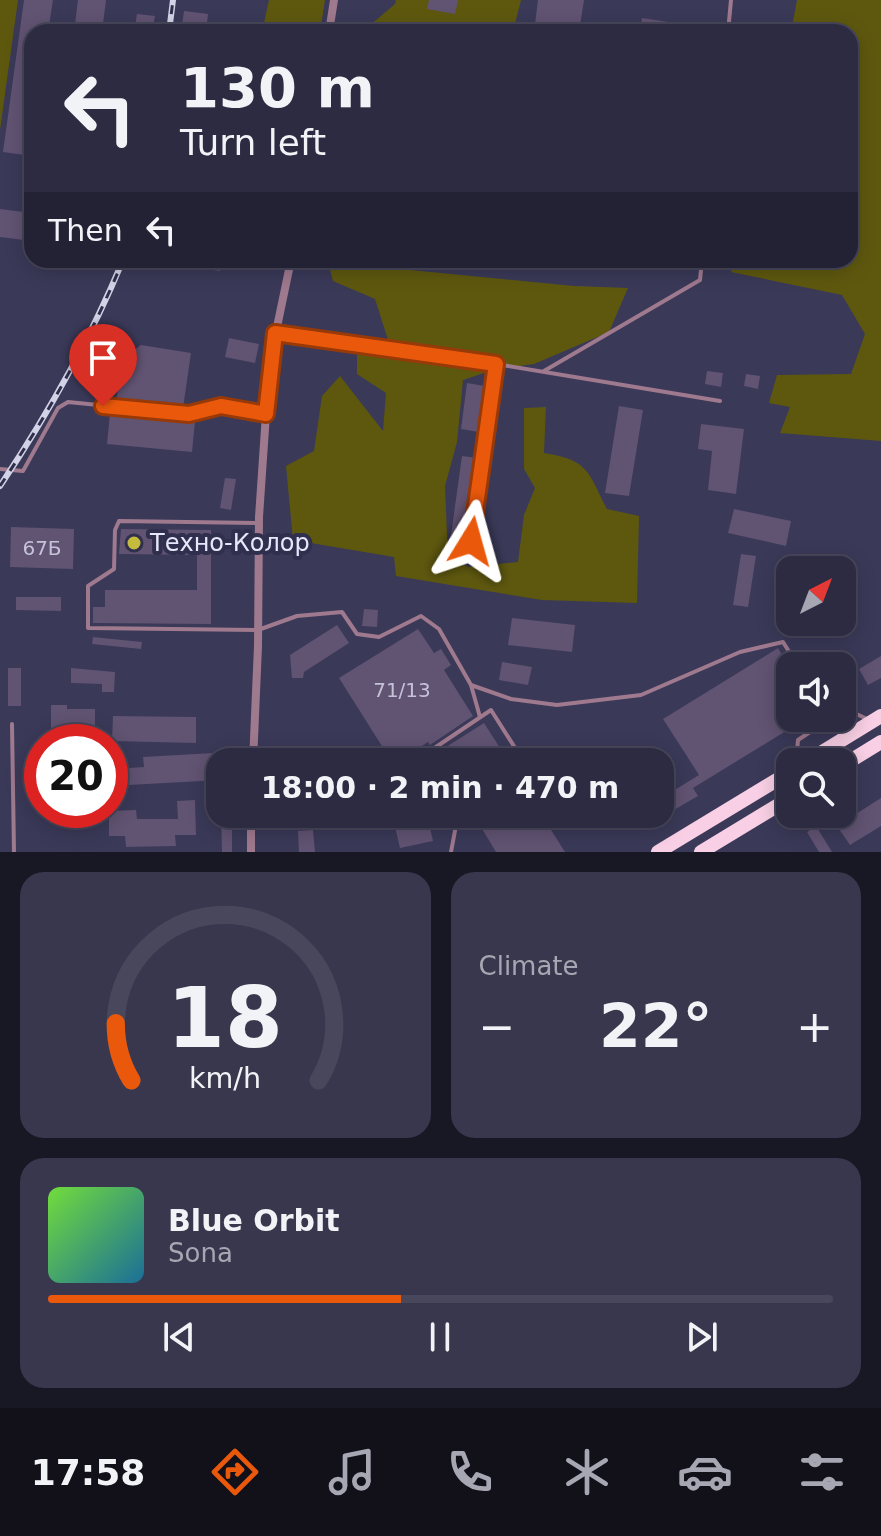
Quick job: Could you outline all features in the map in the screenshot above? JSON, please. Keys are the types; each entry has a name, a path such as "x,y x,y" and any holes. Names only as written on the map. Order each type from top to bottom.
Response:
{"highway":[{"path":"829,748 877,719"},
{"path":"856,757 881,742"},
{"path":"658,852 776,781"},
{"path":"697,829 705,850 776,807"}],"street":[{"path":"330,24 334,0"},
{"path":"254,748 259,523 266,414 275,333 289,268"},
{"path":"251,828 251,852"}],"lane":[{"path":"729,24 731,0"},
{"path":"542,372 700,280 701,268"},
{"path":"275,333 496,364 720,401"},
{"path":"471,541 496,364"},
{"path":"0,469 23,471 58,408 68,402 189,414 221,406 266,414"},
{"path":"259,523 119,521 115,530 114,569 88,586 88,628 258,630 297,616 342,612 357,634 379,637 421,616 439,629 471,685 480,717"},
{"path":"471,685 511,699 557,705 641,695 740,652 783,642 789,652"},
{"path":"434,748 491,710 515,748"},
{"path":"856,712 877,719"},
{"path":"12,724 14,852"},
{"path":"797,748 798,740 810,732"},
{"path":"451,852 456,828"}],"shaded area":[{"path":"0,0 18,0 0,130"},
{"path":"269,0 325,0 321,24 264,24"},
{"path":"396,0 521,0 515,24 371,24"},
{"path":"797,0 881,0 881,441 780,433 790,407 769,403 777,375 851,374 865,334 842,295 731,272 733,268 858,268 858,24 792,24"},
{"path":"330,268 390,268 574,286 628,288 609,332 534,364 496,369 463,380 457,442 445,486 448,558 469,567 518,562 524,515 535,488 524,469 524,408 546,407 544,453 579,464 591,477 607,509 639,516 637,603 542,600 396,576 394,557 293,540 286,466 314,451 322,396 340,376 383,431 386,393 357,374 357,353 390,346 375,299 333,281"}],"building":[{"path":"24,0 53,0 49,24 24,24 24,155 3,152"},
{"path":"78,0 106,0 103,24 75,24"},
{"path":"429,0 458,0 455,14 427,9"},
{"path":"538,0 584,0 580,24 535,24"},
{"path":"184,11 208,14 207,24 182,24"},
{"path":"137,14 155,16 154,24 135,24"},
{"path":"642,18 668,22 668,24 641,24"},
{"path":"0,209 24,212 24,240 0,237"},
{"path":"229,338 259,344 255,363 225,357"},
{"path":"141,345 191,353 183,408 116,402 123,358"},
{"path":"707,371 723,373 721,387 705,384"},
{"path":"746,374 760,376 758,389 744,386"},
{"path":"467,383 485,386 479,432 461,429"},
{"path":"619,406 643,410 629,496 605,493"},
{"path":"110,413 195,422 192,452 107,444"},
{"path":"701,424 744,429 736,494 708,490 712,451 698,449"},
{"path":"462,456 478,458 466,538 451,535"},
{"path":"225,478 236,479 231,510 220,508"},
{"path":"734,509 791,521 786,546 728,533"},
{"path":"11,527 74,529 73,569 10,567"},
{"path":"121,529 211,530 211,624 93,623 93,607 105,607 105,590 197,590 197,555 119,554"},
{"path":"741,554 756,556 748,607 733,605"},
{"path":"16,597 61,597 61,611 16,610"},
{"path":"364,609 378,610 377,627 362,626"},
{"path":"512,618 575,625 572,652 508,645"},
{"path":"337,625 349,643 304,672 303,678 292,678 290,655"},
{"path":"418,629 434,653 441,649 451,665 444,670 473,716 430,745 428,742 419,748 383,748 339,678"},
{"path":"93,637 142,642 141,649 92,644"},
{"path":"778,648 780,652 776,652 776,732 784,732 693,788 698,796 674,810 674,790 699,775 663,719"},
{"path":"881,656 881,678 868,685 859,669"},
{"path":"502,662 532,667 528,685 499,680"},
{"path":"8,668 21,668 21,706 8,706"},
{"path":"71,668 115,672 114,692 102,692 102,684 71,683"},
{"path":"51,705 67,705 67,709 95,709 95,724 51,724"},
{"path":"113,716 196,717 196,743 128,741 128,724 113,724"},
{"path":"484,723 500,748 444,748"},
{"path":"206,753 206,781 128,785 128,768 144,767 143,757"},
{"path":"881,798 881,826 850,845 838,828 856,828 856,814"},
{"path":"195,800 196,835 175,835 176,846 126,847 125,836 109,836 109,828 128,828 128,810 136,810 137,819 178,819 177,801"},
{"path":"221,828 232,828 232,852 222,852"},
{"path":"395,828 430,828 433,841 400,848"},
{"path":"481,828 550,828 565,852 496,852"},
{"path":"817,828 832,852 819,852 807,832"},
{"path":"313,830 315,852 299,852 298,831"}],"railway":[{"path":"170,24 173,0"},
{"path":"0,486 67,376 119,268"}],"place":[{"name":"Техно-Колор","path":"134,543"}],"route":[{"path":"103,406 189,414 221,406 266,414 275,333 496,364 471,541"}]}
